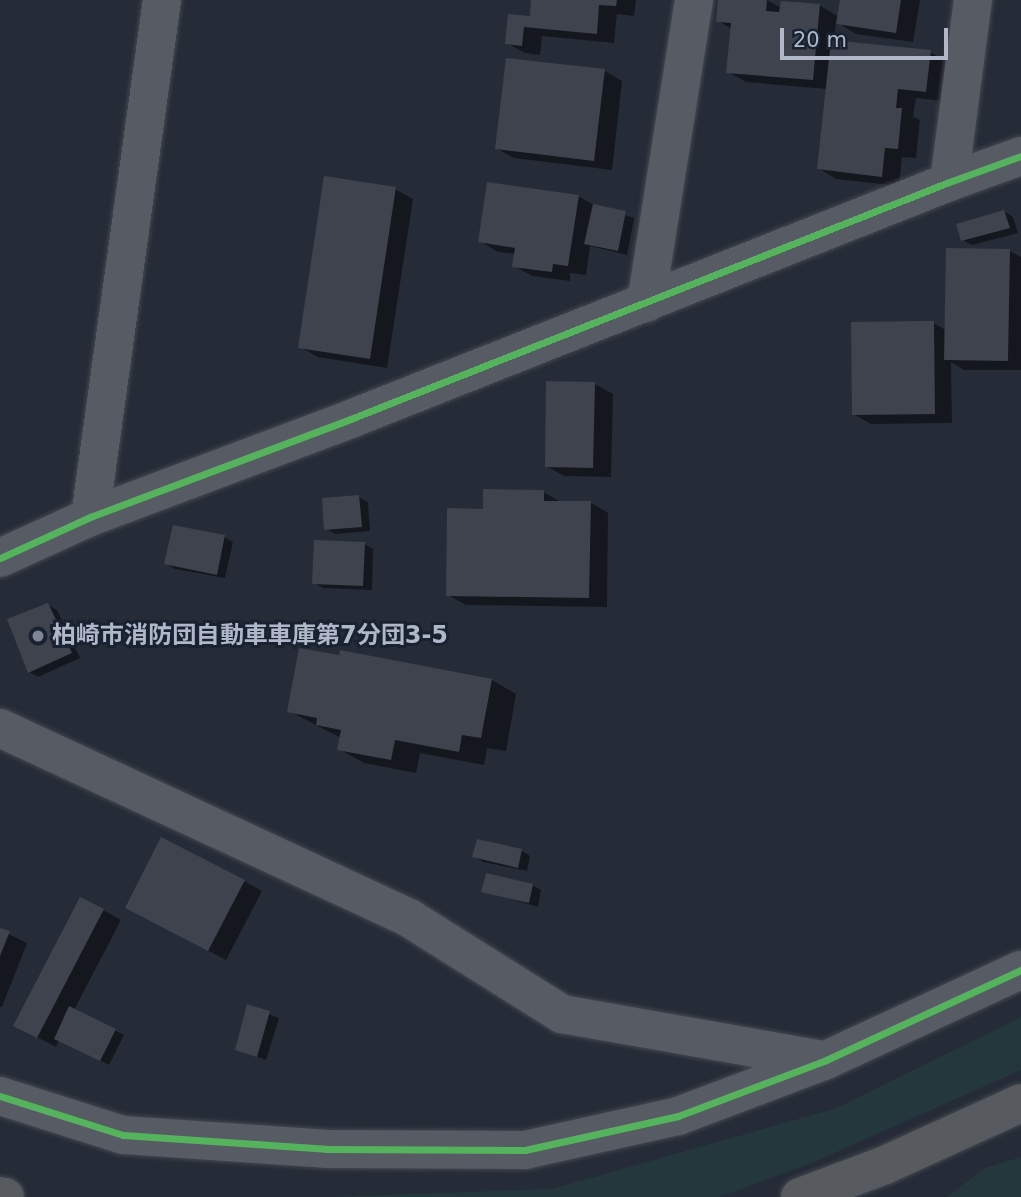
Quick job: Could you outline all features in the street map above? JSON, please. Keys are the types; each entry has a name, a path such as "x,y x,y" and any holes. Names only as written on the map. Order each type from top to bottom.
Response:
{"highway":[{"path":"800,1197 884,1165 1021,1103"}],"street":[{"path":"90,517 162,0"},
{"path":"646,303 694,0"},
{"path":"949,181 973,0"},
{"path":"0,558 90,517 646,303 949,181 1021,156"},
{"path":"0,728 409,918 562,1014 826,1060"},
{"path":"0,1096 123,1135 326,1149 525,1150 678,1116 826,1060 1021,970"}],"shaded area":[{"path":"1021,1017 1021,1070 814,1162 719,1197 329,1197 552,1189 837,1108"},
{"path":"1021,1157 1021,1197 947,1197 985,1168"}],"building":[{"path":"531,0 617,0 616,6 599,5 597,34 524,27 522,46 505,44 508,14 530,16"},
{"path":"718,0 767,0 766,11 779,12 781,1 820,4 813,80 726,73 731,23 716,22"},
{"path":"840,0 901,0 896,33 836,24"},
{"path":"831,40 931,50 926,92 898,89 896,108 902,108 898,149 885,148 882,177 817,169"},
{"path":"506,58 605,69 594,161 495,149"},
{"path":"324,176 396,187 370,359 298,348"},
{"path":"487,182 579,195 568,266 553,264 552,272 512,267 515,248 478,242"},
{"path":"593,204 626,211 618,251 584,244"},
{"path":"1004,210 1010,228 961,241 956,224"},
{"path":"946,248 1010,249 1008,361 944,360"},
{"path":"934,321 935,414 852,415 851,322"},
{"path":"546,381 595,382 593,468 545,467"},
{"path":"483,489 544,490 544,501 591,501 589,598 446,596 447,508 483,509"},
{"path":"359,495 362,527 324,530 322,498"},
{"path":"173,525 225,535 217,575 164,564"},
{"path":"314,540 365,542 363,586 312,584"},
{"name":"柏崎市消防団自動車車庫第7分団3-5","path":"48,603 72,653 28,673 7,619"},
{"path":"299,648 339,655 340,650 492,679 481,738 462,735 459,752 395,740 391,760 337,750 341,730 316,725 317,718 287,712"},
{"path":"161,837 245,880 208,951 125,908"},
{"path":"477,839 522,849 518,868 472,857"},
{"path":"486,873 533,884 529,903 481,892"},
{"path":"80,897 104,909 37,1038 13,1026"},
{"path":"0,928 10,931 0,956"},
{"path":"247,1004 270,1011 257,1057 235,1050"},
{"path":"69,1006 116,1029 100,1061 54,1039"}],"cycle path":[{"path":"0,558 90,517 353,418 1021,156"},
{"path":"0,1096 123,1135 326,1149 525,1150 678,1116 826,1060 1021,970"}],"place":[{"name":"柏崎市消防団自動車車庫第7分団3-5","path":"38,636"}]}
